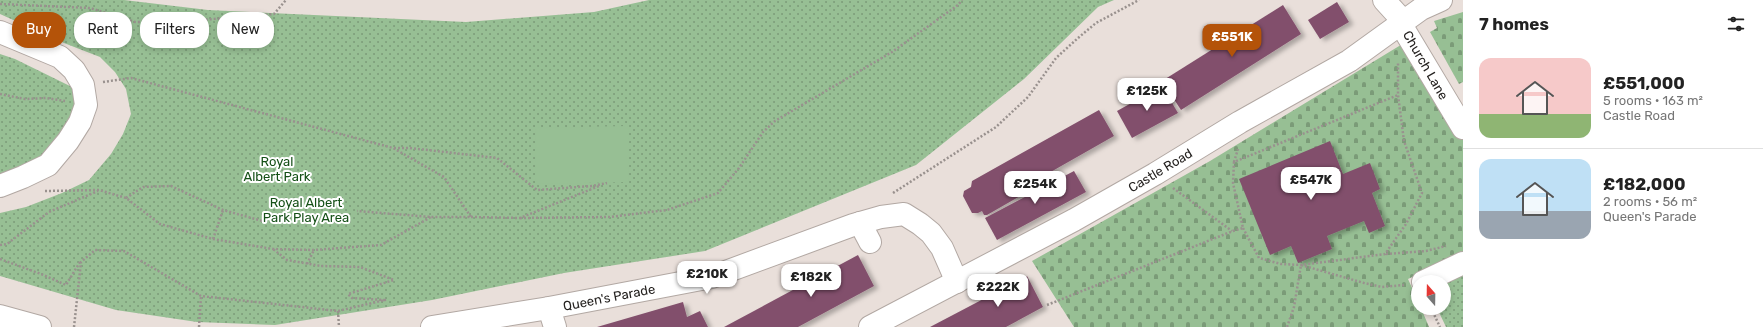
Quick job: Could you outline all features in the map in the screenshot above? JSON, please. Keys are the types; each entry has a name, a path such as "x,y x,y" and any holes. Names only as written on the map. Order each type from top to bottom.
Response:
{"street":[{"name":"Church Lane","path":"1384,0 1403,25 1463,128"},
{"name":"Castle Road","path":"870,327 1074,220 1155,174 1240,122 1349,61 1403,25 1421,9 1441,0"},
{"path":"0,32 60,57 74,70 85,95 80,122 68,141 48,165 0,186"},
{"name":"Queen's Parade","path":"432,327 552,318 712,277 865,232 882,217 904,214 931,233 942,248 957,282"},
{"path":"1435,275 1463,263"},
{"path":"0,316 40,327"}],"path":[{"path":"0,4 90,8 135,22 178,22 274,14 286,0"},
{"path":"357,211 431,217 609,217 667,210 718,193 739,168 763,132 775,121 892,52 958,5 962,0"},
{"path":"882,217 881,201 996,127 1028,97 1056,58 1078,38 1096,24 1139,0"},
{"path":"1385,254 1406,224 1422,193 1404,141 1398,95 1398,64 1403,25"},
{"path":"0,94 25,99 85,95 130,78 393,148 444,177 471,217"},
{"path":"1234,162 1398,95"},
{"path":"393,148 410,148 497,158 537,190 592,186 607,183 520,218"},
{"path":"1237,153 1234,162 1233,183 1243,228 1259,258 1281,264 1301,265 1385,254 1426,251 1450,245"},
{"path":"1155,174 1233,231"},
{"path":"126,198 142,187 171,186 223,210 266,222"},
{"path":"42,191 99,190 126,198 160,224 213,239 273,249 314,250 381,246 431,217"},
{"path":"0,245 7,244 49,212 99,190"},
{"path":"213,239 223,210"},
{"path":"1047,304 1243,228"},
{"path":"0,259 66,285 80,262 95,250 124,251 201,296 338,311 384,300 352,298 348,294 394,280 360,267 307,264 287,260 273,249"},
{"path":"307,264 314,250"},
{"path":"74,327 80,262"},
{"path":"1301,265 1364,284 1382,287 1411,284"},
{"path":"1287,327 1294,307 1301,265"},
{"path":"199,327 201,296"},
{"path":"338,311 339,327"},
{"path":"1434,315 1440,327"}],"green space":[{"name":"Royal Albert Park","path":"0,0 124,0 208,10 251,12 217,12 217,48 274,48 274,13 466,22 594,12 649,0 1114,0 1098,7 1024,79 916,165 705,251 564,273 432,300 275,325 197,322 116,310 0,276 0,213 26,207 62,193 89,180 111,154 123,134 131,114 126,89 115,72 100,57 77,48 132,48 132,12 74,12 74,47 66,44 66,12 12,12 12,19 0,14"},
{"path":"1463,12 1463,82 1459,84 1430,32 1437,28 1434,21"},
{"path":"1409,40 1463,135 1463,254 1417,275 1411,275 1411,278 1408,279 1411,286 1411,315 1424,315 1429,327 1074,327 1032,261 1210,161"},
{"path":"0,54 15,59 74,88 77,105 72,118 42,157 0,176"},
{"path":"628,126 629,182 536,184 535,128"},
{"path":"1463,271 1463,327 1446,327 1440,315 1451,315 1451,278"}],"building":[{"path":"1337,2 1349,22 1320,39 1308,20"},
{"path":"1283,5 1301,34 1181,110 1162,81"},
{"path":"1162,86 1178,113 1132,138 1117,111"},
{"path":"1099,110 1114,136 1026,186 1029,191 987,215 984,215 982,211 972,213 963,196 964,191 971,187 972,181"},
{"path":"1330,141 1343,174 1370,163 1380,189 1372,193 1385,226 1369,233 1364,221 1327,236 1332,249 1298,263 1291,246 1270,255 1239,179"},
{"path":"1074,171 1086,192 997,240 985,218"},
{"path":"858,255 874,286 798,327 724,327"},
{"path":"1027,276 1043,307 1006,327 930,327"},
{"path":"683,302 687,317 700,311 708,327 597,327"}],"park label":[{"name":"Royal Albert Park Play Area","path":"306,210"}]}
